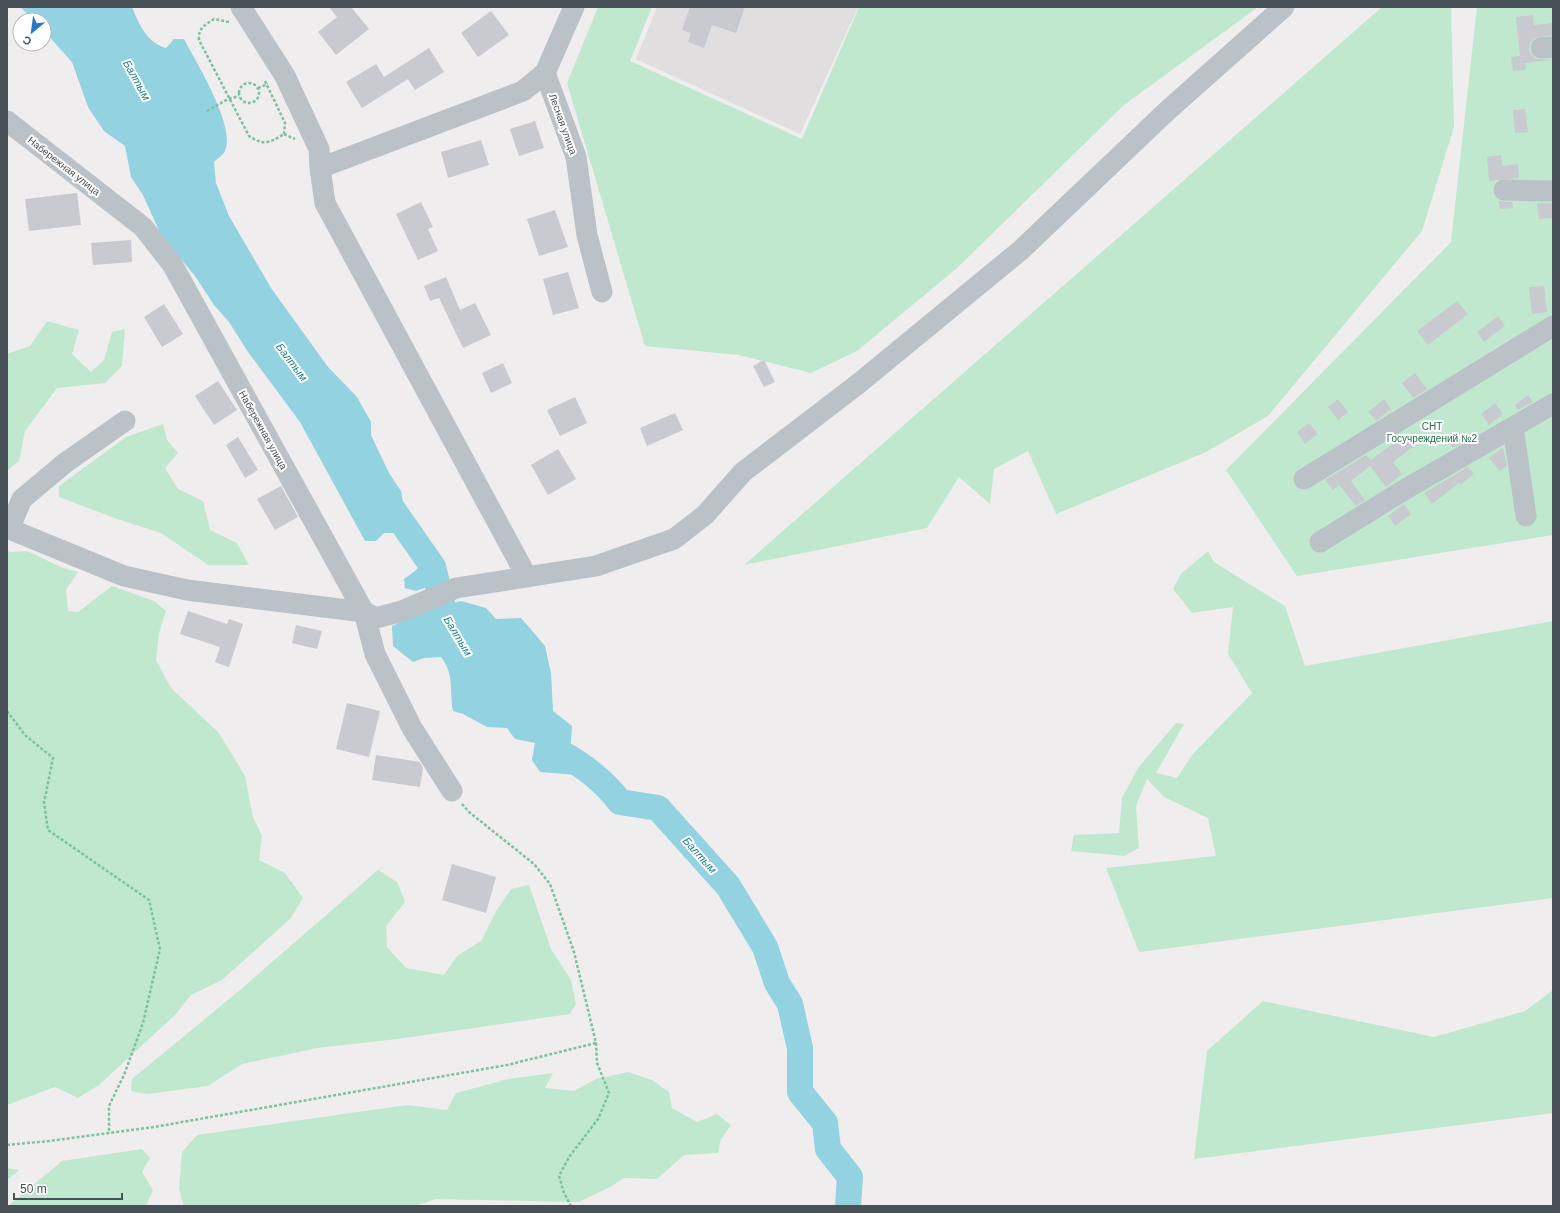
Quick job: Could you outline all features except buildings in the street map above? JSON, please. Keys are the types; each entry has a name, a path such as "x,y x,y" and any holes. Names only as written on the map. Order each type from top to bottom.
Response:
{"street":[{"path":"320,168 522,91 545,73 574,7"},
{"path":"125,422 65,463 22,500 8,528 124,576 187,590 364,612 376,618 402,611 456,588 596,566 674,539 705,515 743,472 858,384 1021,250 1167,111 1284,7"},
{"path":"235,12 285,76 319,149 325,203 528,577"},
{"name":"Лесная улица","path":"545,73 576,157 587,235 602,292"},
{"name":"Набережная улица","path":"7,121 143,227 172,264 364,612 375,654 408,721 452,791"},
{"path":"1504,190 1553,191"},
{"path":"1304,479 1553,326"},
{"path":"1320,542 1404,490 1553,404"},
{"path":"1514,427 1526,516"}],"path":[{"path":"235,12 234,23 214,19 202,27 198,34 199,40 228,99 249,136 257,142 268,143 284,134 285,123 264,77"},
{"path":"244,84 252,84 258,88 258,95 254,101 243,102 239,96 239,89 244,84"},
{"path":"207,111 228,99 239,96"},
{"path":"7,711 25,735 53,758 44,803 48,830 150,900 160,949 143,1023 124,1075 109,1106 109,1133"},
{"path":"452,791 468,812 534,864 550,884 574,952 596,1043 597,1063 609,1093 598,1119 569,1157 559,1176 564,1192 571,1206"},
{"path":"7,1145 109,1133 507,1065 596,1043"}],"shaded area":[{"path":"657,7 858,7 800,134 636,59"}],"green space":[{"path":"598,7 652,7 630,61 802,139 859,7 1258,7 1124,105 957,268 857,351 811,373 739,355 645,346 567,83"},
{"path":"1382,7 1451,7 1454,127 1422,231 1268,416 1206,452 1056,514 1028,451 994,469 990,504 959,477 927,528 744,565"},
{"name":"СНТ Госучреждений №2","path":"1477,7 1553,7 1553,535 1297,576 1226,470 1451,242"},
{"path":"47,321 79,330 72,354 91,372 104,360 112,332 125,329 122,366 105,383 57,388 25,431 19,461 9,469 7,468 7,354 30,346"},
{"path":"163,424 167,440 178,453 165,468 178,489 203,501 210,530 237,543 249,565 208,565 161,533 117,519 59,497 59,486 126,437"},
{"path":"7,550 10,552 27,551 63,568 78,572 66,590 68,611 78,612 112,586 154,601 166,611 159,633 156,660 171,688 219,733 245,776 253,817 262,836 259,860 285,873 303,898 290,919 222,980 191,995 175,1015 99,1085 78,1098 55,1087 7,1105"},
{"path":"1208,551 1214,562 1285,606 1305,666 1553,621 1553,898 1139,952 1106,868 1216,856 1208,818 1164,797 1147,779 1136,806 1139,848 1124,856 1071,851 1074,835 1119,833 1122,798 1138,768 1176,723 1184,724 1156,773 1177,778 1193,754 1252,693 1228,654 1233,607 1192,613 1173,589 1181,574"},
{"path":"378,870 397,882 405,902 386,926 387,947 406,968 444,975 457,956 481,941 495,913 511,889 529,885 551,949 571,980 576,1004 570,1014 397,1039 317,1048 242,1064 208,1086 147,1094 131,1091 132,1079 240,990"},
{"path":"1553,990 1553,1113 1194,1159 1207,1051 1263,1001 1434,1037 1525,1011"},
{"path":"628,1072 652,1080 669,1092 672,1108 697,1122 717,1114 731,1125 721,1139 718,1153 684,1155 657,1179 624,1178 610,1187 579,1202 436,1199 415,1206 184,1206 179,1189 182,1152 197,1135 407,1105 447,1110 456,1093 508,1079 553,1073 545,1088 574,1091 596,1079"},
{"path":"142,1149 150,1158 142,1172 153,1190 146,1206 8,1206 62,1161"},
{"path":"7,1168 19,1170 7,1180"}],"water":[{"path":"20,7 132,7 144,32 159,46 166,48 174,39 184,39 213,94 225,126 227,140 225,151 214,162 216,183 229,216 271,288 328,367 357,397 371,422 371,435 389,473 401,491 405,515 411,528 405,533 384,533 376,541 365,541 300,422 248,352 229,322 214,305 195,276 161,235 143,195 131,177 125,146 104,131 88,107 72,62 52,40 52,12 25,12"},
{"path":"425,560 437,561 442,576 435,584 416,591 405,588 404,579 415,571"},
{"path":"461,601 486,608 496,619 521,618 545,646 551,673 553,711 572,726 571,741 568,750 580,759 593,762 590,776 540,772 532,760 535,743 515,739 507,728 487,727 463,714 453,711 450,676 441,657 424,658 413,662 393,646 392,626 419,614"}],"waterway":[{"name":"Балтым","path":"387,501 433,567 446,619 458,638"},
{"name":"Балтым","path":"561,753 593,774 614,794 620,802 658,808 728,886 765,947 777,983 790,1004 800,1048 800,1092 825,1123 828,1149 850,1177 848,1206"}]}
